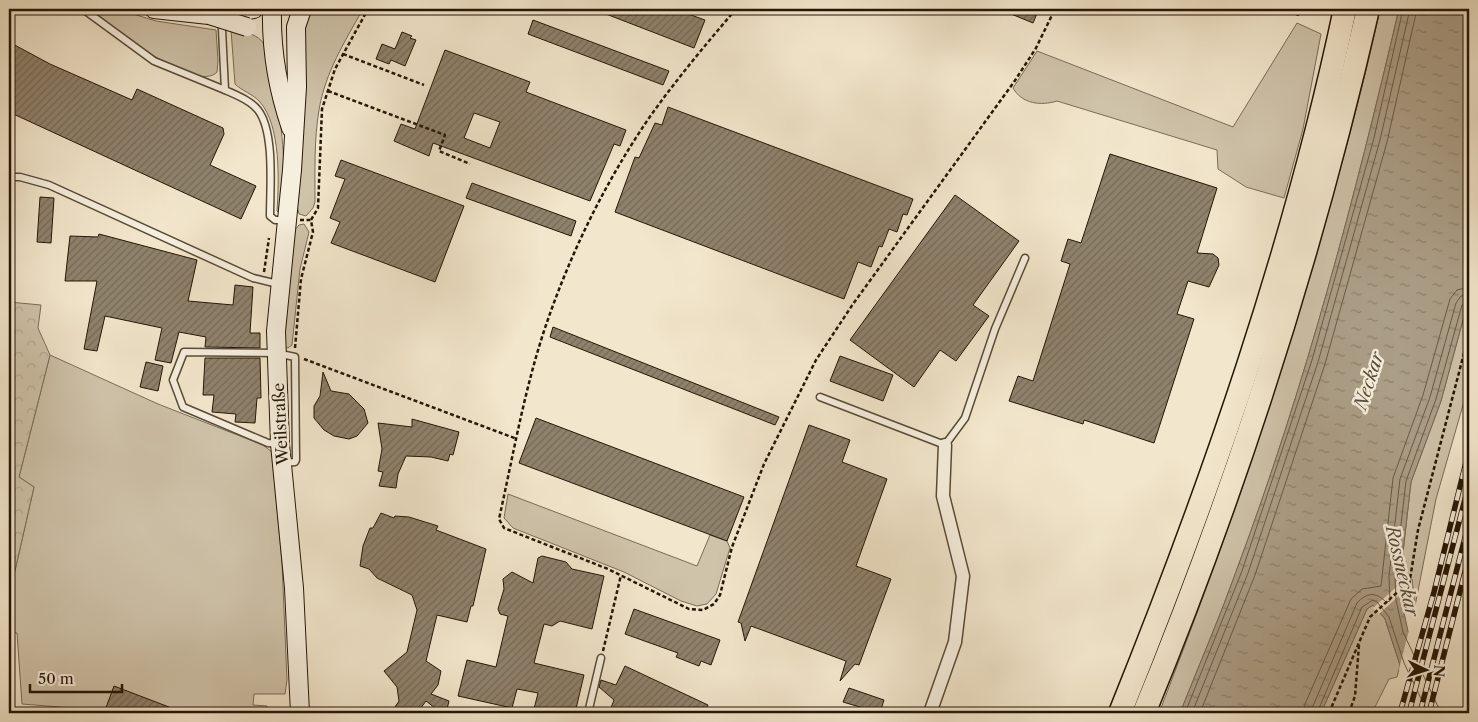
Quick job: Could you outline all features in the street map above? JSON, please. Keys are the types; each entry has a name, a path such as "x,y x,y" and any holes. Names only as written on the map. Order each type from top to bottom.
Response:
{"highway":[{"path":"1120,713 1175,575 1250,356 1298,194 1345,9"},
{"path":"1144,713 1202,564 1272,361 1325,180 1368,9"}],"street":[{"path":"154,9 249,16 275,53"},
{"path":"273,9 295,48"},
{"name":"Weilstraße","path":"273,9 275,53 283,102 293,135"},
{"name":"Weilstraße","path":"300,713 294,588 281,463 271,283 293,135 297,87 296,27 302,9"},
{"path":"930,713 955,642 963,576 943,496 945,446"}],"lane":[{"path":"82,9 154,61 225,90 254,106 264,122 270,180 270,216 281,220"},
{"path":"215,12 225,90"},
{"path":"9,177 37,181 72,194 271,283"},
{"path":"820,397 945,446 965,418 995,329 1025,258"},
{"path":"280,444 268,443 184,408 173,380 186,350 276,353 295,357 296,460 295,462 281,463"},
{"path":"588,713 601,658"}],"path":[{"path":"368,9 332,75 320,122 318,208 312,220 313,232 301,278 295,357 517,439"},
{"path":"736,9 649,119 596,206 567,268 544,333 499,519 502,527 620,575 694,610 707,609 718,600 732,547 764,464 816,360 853,304 1014,82 1036,48 1055,9"},
{"path":"1283,9 1299,15 1302,9"},
{"path":"343,54 424,85"},
{"path":"328,91 445,134 438,152 470,164"},
{"path":"271,283 270,234 281,220"},
{"path":"1329,713 1370,617 1402,588 1409,585 1420,522 1469,334"},
{"path":"601,658 620,575"},
{"path":"1349,713 1355,696 1359,642"}],"green space":[{"path":"87,9 117,9 156,21 216,30 217,72 206,76 190,74 172,66 131,41"},
{"path":"309,9 363,9 336,58 322,96 316,132 315,202 313,208 306,216 299,214 297,206 303,129 301,33"},
{"path":"1380,9 1399,9 1365,151 1307,362 1262,500 1217,623 1180,713 1159,713 1253,456 1295,326 1346,149"},
{"path":"1297,23 1321,34 1303,129 1284,198 1246,187 1218,169 1217,150 1057,101 1045,103 1032,102 1021,97 1013,88 1037,51 1233,127"},
{"path":"231,30 259,38 265,46 269,59 278,104 284,158 283,201 279,213 277,211 277,154 272,125 267,112 260,102 235,84"},
{"path":"304,224 309,232 300,269 292,345 288,348 284,347 285,310 294,231 299,225"},
{"path":"1469,298 1469,384 1436,499 1415,606 1412,579 1400,578 1411,482 1441,401"},
{"path":"9,302 41,305 38,328 50,355 19,477 34,487 9,597"},
{"path":"50,355 158,404 263,445 272,452 282,563 287,680 285,694 254,694 253,705 267,706 267,713 81,713 60,707 22,704 17,633 9,632 9,597 34,487 19,477"},
{"path":"508,494 697,566 710,535 727,541 730,548 716,594 707,604 697,606 681,601 624,572 513,528 504,518"},
{"path":"1373,605 1385,619 1400,665 1397,677 1389,679 1372,713 1321,713 1367,609"}],"water":[{"name":"Neckar","path":"1399,9 1469,9 1469,298 1441,401 1411,482 1400,578 1401,599 1408,631 1447,713 1400,665 1385,619 1373,605 1367,609 1321,713 1180,713 1217,623 1262,500 1307,362 1365,151"}],"pier":[{"path":"1403,581 1402,593 1379,614 1373,608"},
{"path":"1410,626 1410,630 1449,713 1421,713 1399,669"}],"building":[{"path":"593,9 674,9 705,20 694,48"},
{"path":"999,9 1039,9 1033,23"},
{"path":"533,20 669,71 663,85 528,34"},
{"path":"402,32 416,40 405,66 391,60 389,64 376,59 382,44 395,49"},
{"path":"9,42 50,64 132,100 137,89 223,128 224,134 210,165 256,186 241,219 9,112"},
{"path":"445,50 530,82 526,92 626,130 620,146 614,144 590,201 433,143 429,156 394,141 401,124 415,129","holes":["474,113 500,122 490,148 464,138"]},
{"path":"668,107 913,199 907,215 903,214 897,232 889,229 882,247 879,246 871,267 858,262 844,299 615,212 635,157 639,158 655,123 662,125"},
{"path":"1110,154 1217,188 1197,253 1213,254 1218,258 1219,265 1209,287 1188,281 1177,314 1194,319 1154,443 1084,420 1083,424 1009,401 1018,376 1033,381 1070,264 1061,261 1068,239 1081,243"},
{"path":"341,160 464,206 435,282 331,243 340,222 330,218 345,179 335,176"},
{"path":"472,183 576,221 571,236 466,198"},
{"path":"955,195 1019,241 973,305 989,316 956,361 940,350 914,387 850,340"},
{"path":"40,197 54,198 51,243 37,242"},
{"path":"99,234 197,260 188,301 233,305 235,285 253,287 250,333 260,333 260,348 205,347 206,337 179,332 171,363 155,360 162,328 105,316 97,351 84,349 97,281 65,281 70,236 98,237"},
{"path":"553,327 779,417 775,425 550,337"},
{"path":"840,356 893,375 883,401 830,381"},
{"path":"205,358 260,358 261,398 257,398 255,423 235,422 236,414 212,412 214,395 203,395"},
{"path":"146,362 163,366 158,391 140,387"},
{"path":"323,372 331,391 349,394 364,409 368,423 357,436 349,439 334,436 324,430 314,418 314,406 320,396"},
{"path":"536,418 744,497 727,541 519,463"},
{"path":"412,419 459,432 453,455 450,454 448,461 431,457 406,456 398,474 396,488 379,486 383,472 378,471 382,449 378,423 412,427"},
{"path":"809,425 850,440 842,462 887,479 856,566 891,579 859,665 855,664 840,681 846,661 751,626 745,641 741,623 738,622"},
{"path":"381,513 394,518 395,516 409,517 438,526 436,530 486,549 473,606 471,606 467,622 437,615 426,661 441,671 438,685 431,694 449,701 446,713 439,711 426,701 417,713 391,713 399,701 397,687 384,671 407,652 417,610 412,595 377,578 369,569 360,566 363,546 370,528 373,528"},
{"path":"542,556 566,562 572,569 604,576 592,629 560,621 552,626 544,624 534,663 584,675 575,713 533,713 538,693 517,689 512,708 458,696 467,660 496,667 508,616 500,614 498,609 504,589 503,579 512,572 533,583 538,558"},
{"path":"634,609 720,640 711,665 701,661 699,666 676,657 678,653 625,634"},
{"path":"625,666 708,705 704,713 609,713 614,700 599,687 601,680 616,685"},
{"path":"114,686 182,712 182,713 104,713"},
{"path":"849,688 884,700 880,713 843,702"}],"railway":[{"path":"1400,713 1434,592 1469,450"},
{"path":"1409,713 1469,484"},
{"path":"1420,713 1469,522"},
{"path":"1429,713 1469,556"}],"water label":[{"name":"Rossneckar","path":"1402,571"}]}
